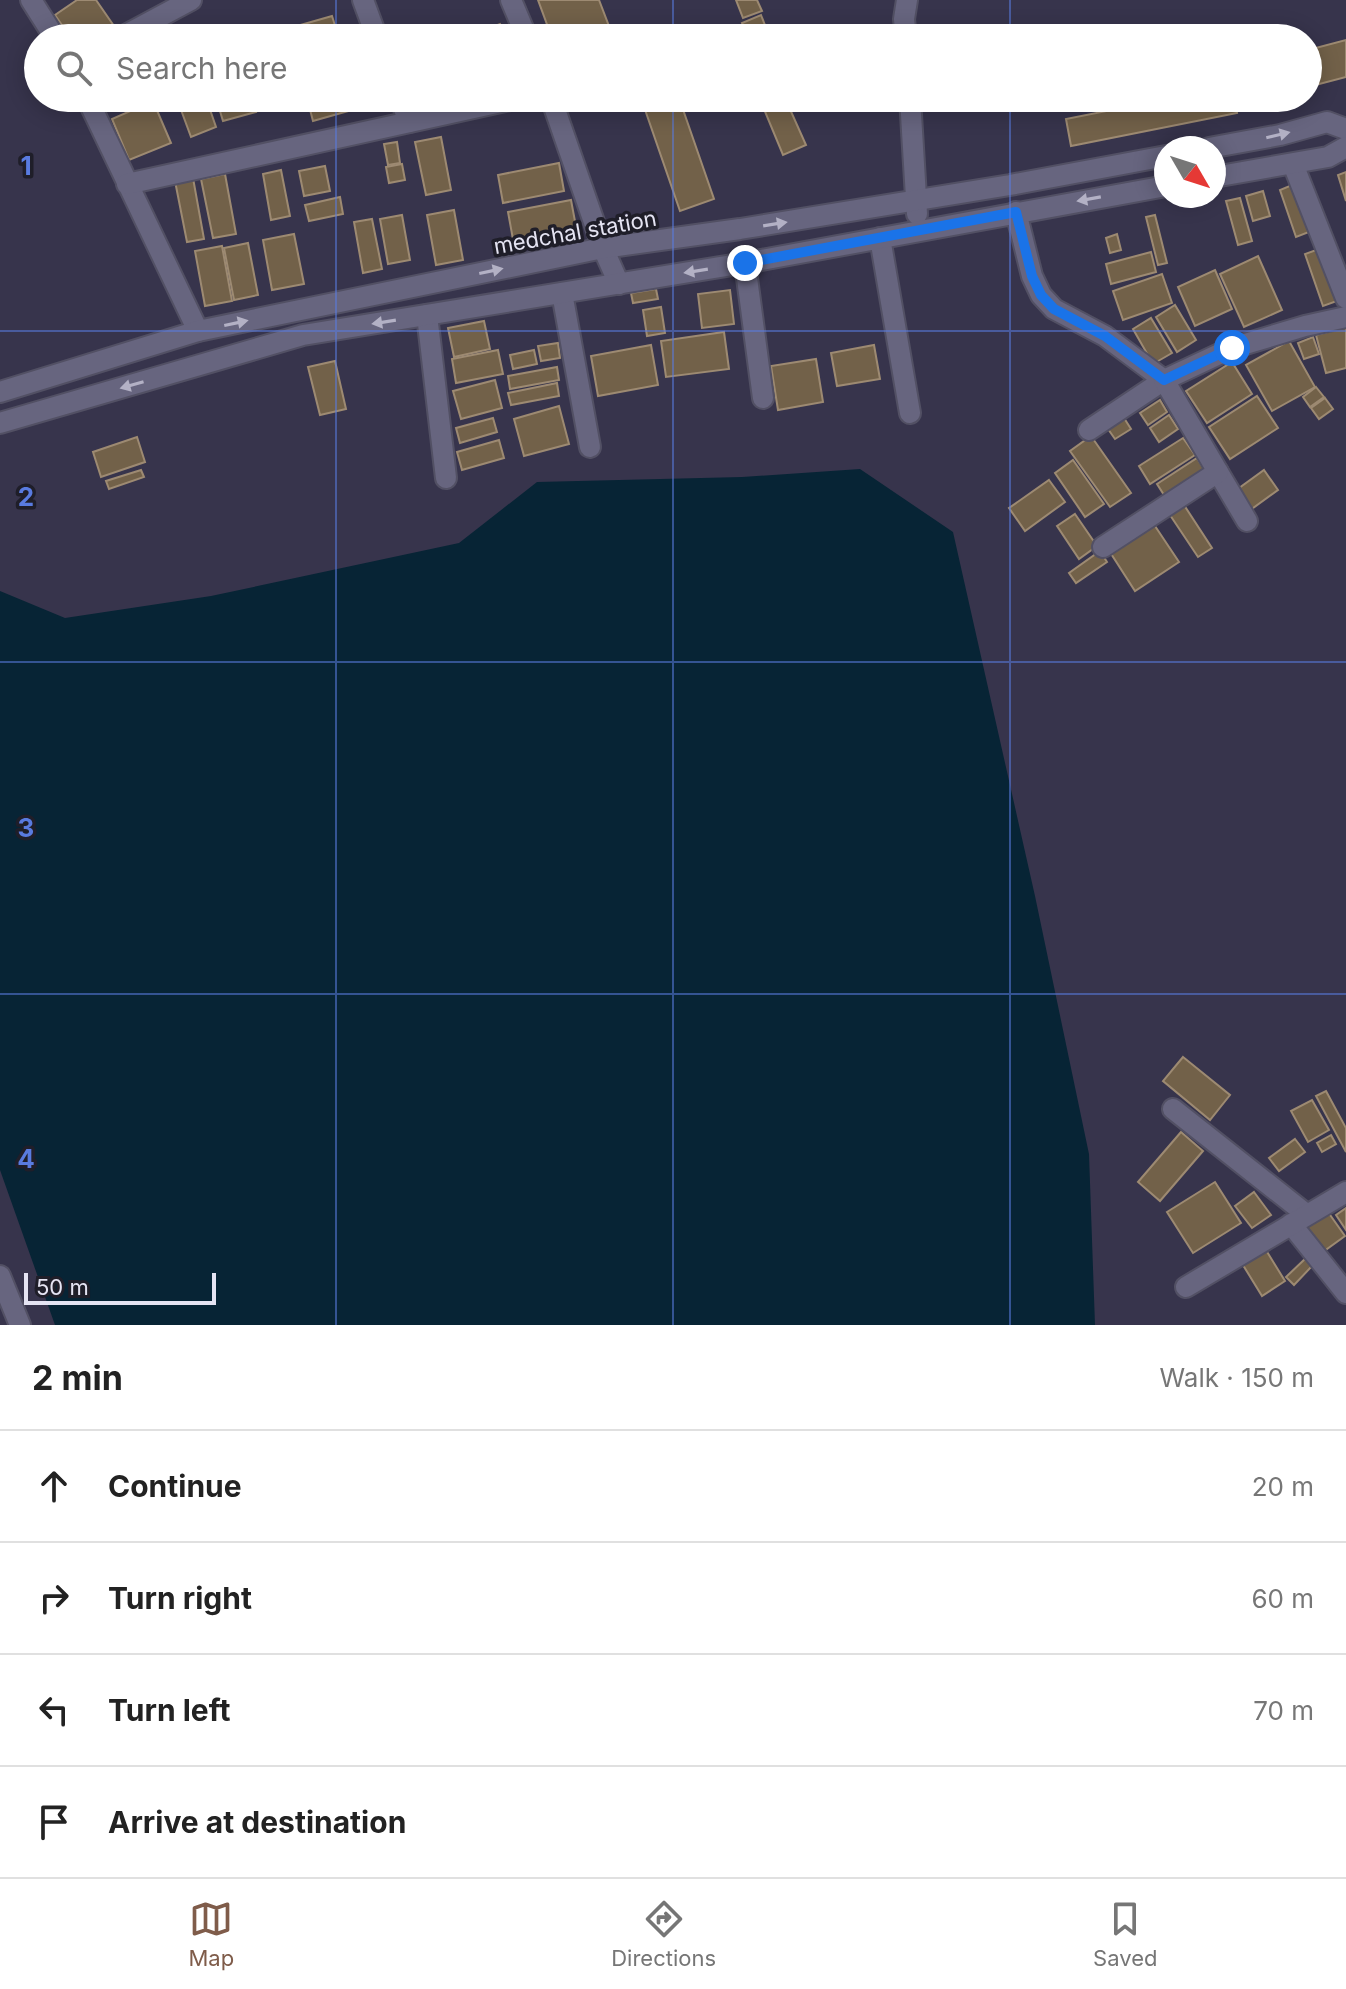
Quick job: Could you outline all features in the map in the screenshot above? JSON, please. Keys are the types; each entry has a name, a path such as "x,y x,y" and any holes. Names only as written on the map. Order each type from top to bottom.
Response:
{"street":[{"path":"31,0 46,24"},
{"path":"146,24 191,0"},
{"path":"363,0 372,24"},
{"path":"511,0 521,24"},
{"path":"905,24 907,0"},
{"path":"94,112 198,331"},
{"path":"405,112 409,122"},
{"path":"127,184 455,112"},
{"path":"556,112 603,248 619,284"},
{"path":"911,112 918,200 916,231"},
{"path":"1226,145 1327,122 1346,129"},
{"path":"1226,175 1328,157 1346,147"},
{"name":"medchal station","path":"0,392 198,331 603,248 918,200 1154,158"},
{"path":"1293,164 1346,298"},
{"path":"0,423 303,335 745,263 1154,188"},
{"path":"1016,212 1032,276 1041,295 1054,309 1105,336 1164,380 1247,521"},
{"path":"880,238 910,413"},
{"path":"745,263 763,398"},
{"path":"562,293 590,447"},
{"path":"427,315 446,478"},
{"path":"1089,430 1164,380 1232,348 1346,317"},
{"path":"1103,547 1218,472"},
{"path":"1173,1109 1299,1219 1346,1293"},
{"path":"1186,1287 1346,1192"},
{"path":"0,1276 20,1325"}],"water":[{"path":"860,469 953,532 1089,1154 1095,1325 55,1325 0,1170 0,591 65,618 211,596 459,543 537,482 742,477"}],"building":[{"path":"77,0 96,0 113,24 61,24 55,15"},
{"path":"538,0 599,0 608,24 547,24"},
{"path":"736,0 757,0 762,11 743,18"},
{"path":"761,15 765,24 742,24"},
{"path":"332,16 335,24 304,24"},
{"path":"1346,40 1346,77 1322,83 1322,46"},
{"path":"128,112 158,112 171,143 129,160 112,119"},
{"path":"182,112 211,112 216,127 191,137"},
{"path":"220,112 256,112 223,121"},
{"path":"311,112 345,112 313,121"},
{"path":"646,112 684,112 714,199 680,211"},
{"path":"765,112 791,112 806,145 783,155"},
{"path":"1101,112 1237,113 1071,146 1066,119"},
{"path":"441,137 451,190 426,195 415,142"},
{"path":"397,142 400,163 388,165 384,144"},
{"path":"559,163 564,191 503,203 498,175"},
{"path":"402,164 405,180 389,183 386,167"},
{"path":"325,166 330,191 304,196 299,171"},
{"path":"281,170 290,216 271,220 263,174"},
{"path":"1346,172 1346,201 1338,175"},
{"path":"225,174 236,234 213,238 201,179"},
{"path":"193,178 204,239 187,242 175,181"},
{"path":"1292,185 1309,232 1296,237 1280,190"},
{"path":"1263,191 1270,216 1253,221 1246,196"},
{"path":"340,197 343,214 309,221 305,205"},
{"path":"1240,198 1252,241 1238,245 1226,201"},
{"path":"571,200 577,232 514,245 508,212"},
{"path":"454,210 463,260 436,265 427,215"},
{"path":"402,215 410,260 388,264 380,219"},
{"path":"1155,215 1167,263 1158,265 1146,217"},
{"path":"372,219 382,269 363,273 354,222"},
{"path":"294,234 304,284 272,290 263,240"},
{"path":"1117,234 1121,250 1110,253 1106,238"},
{"path":"248,243 258,295 234,300 224,248"},
{"path":"222,246 232,301 205,306 195,251"},
{"path":"1319,249 1337,301 1323,306 1305,254"},
{"path":"1151,252 1156,272 1111,284 1106,264"},
{"path":"1258,256 1282,310 1244,327 1220,274"},
{"path":"1215,270 1232,309 1195,326 1178,287"},
{"path":"1162,274 1172,303 1123,320 1113,291"},
{"path":"656,289 658,299 633,303 631,293"},
{"path":"730,290 734,324 702,328 698,294"},
{"path":"1175,305 1196,340 1177,352 1156,317"},
{"path":"661,307 665,333 647,336 643,310"},
{"path":"1151,318 1172,353 1153,364 1133,329"},
{"path":"484,321 490,349 454,357 448,328"},
{"path":"1346,327 1346,368 1326,373 1316,335"},
{"path":"724,332 729,369 666,377 661,341"},
{"path":"1313,337 1319,354 1304,359 1298,343"},
{"path":"1289,341 1315,387 1272,411 1246,365"},
{"path":"558,343 560,358 541,361 538,346"},
{"path":"651,345 658,385 598,396 591,356"},
{"path":"874,345 880,379 837,386 831,353"},
{"path":"498,350 503,374 456,383 452,359"},
{"path":"534,350 537,364 513,369 510,355"},
{"path":"816,359 823,402 778,410 771,366"},
{"path":"335,361 346,409 320,415 308,367"},
{"path":"1232,362 1252,394 1207,423 1186,391"},
{"path":"557,367 559,380 510,389 508,376"},
{"path":"495,380 502,408 461,419 453,391"},
{"path":"557,383 559,396 511,405 508,393"},
{"path":"1316,387 1324,397 1310,407 1303,397"},
{"path":"1257,396 1278,428 1230,459 1209,427"},
{"path":"1325,398 1333,409 1319,419 1311,408"},
{"path":"1160,400 1167,412 1148,425 1140,413"},
{"path":"559,406 569,444 524,456 514,419"},
{"path":"1169,415 1178,429 1159,442 1150,428"},
{"path":"493,418 497,432 460,443 456,428"},
{"path":"1124,418 1131,429 1115,439 1108,429"},
{"path":"1091,436 1131,493 1110,507 1070,451"},
{"path":"137,437 145,462 101,477 93,452"},
{"path":"1183,438 1195,455 1150,484 1139,466"},
{"path":"499,440 504,458 462,470 457,452"},
{"path":"1197,458 1206,472 1166,498 1157,484"},
{"path":"1073,460 1104,504 1085,517 1055,473"},
{"path":"141,470 144,477 109,489 106,481"},
{"path":"1264,470 1278,490 1249,511 1235,491"},
{"path":"1049,480 1065,502 1025,531 1009,508"},
{"path":"1184,505 1212,548 1198,557 1170,515"},
{"path":"1075,514 1097,546 1079,559 1057,526"},
{"path":"1151,520 1179,562 1135,591 1108,549"},
{"path":"1100,551 1107,562 1076,583 1069,573"},
{"path":"1183,1057 1230,1095 1210,1120 1163,1081"},
{"path":"1326,1091 1346,1128 1346,1152 1316,1096"},
{"path":"1312,1100 1329,1130 1308,1142 1291,1111"},
{"path":"1181,1132 1203,1151 1160,1201 1138,1182"},
{"path":"1331,1135 1336,1144 1322,1152 1317,1143"},
{"path":"1295,1139 1305,1152 1279,1171 1269,1158"},
{"path":"1215,1182 1241,1223 1193,1253 1167,1212"},
{"path":"1254,1192 1271,1215 1252,1228 1235,1206"},
{"path":"1346,1208 1346,1230 1336,1215"},
{"path":"1328,1212 1345,1236 1320,1254 1303,1230"},
{"path":"1261,1242 1285,1281 1262,1296 1238,1257"},
{"path":"1306,1258 1313,1265 1294,1285 1286,1277"}],"route":[{"path":"745,263 1016,212 1032,276 1041,295 1054,309 1105,336 1164,380 1232,348"}]}
